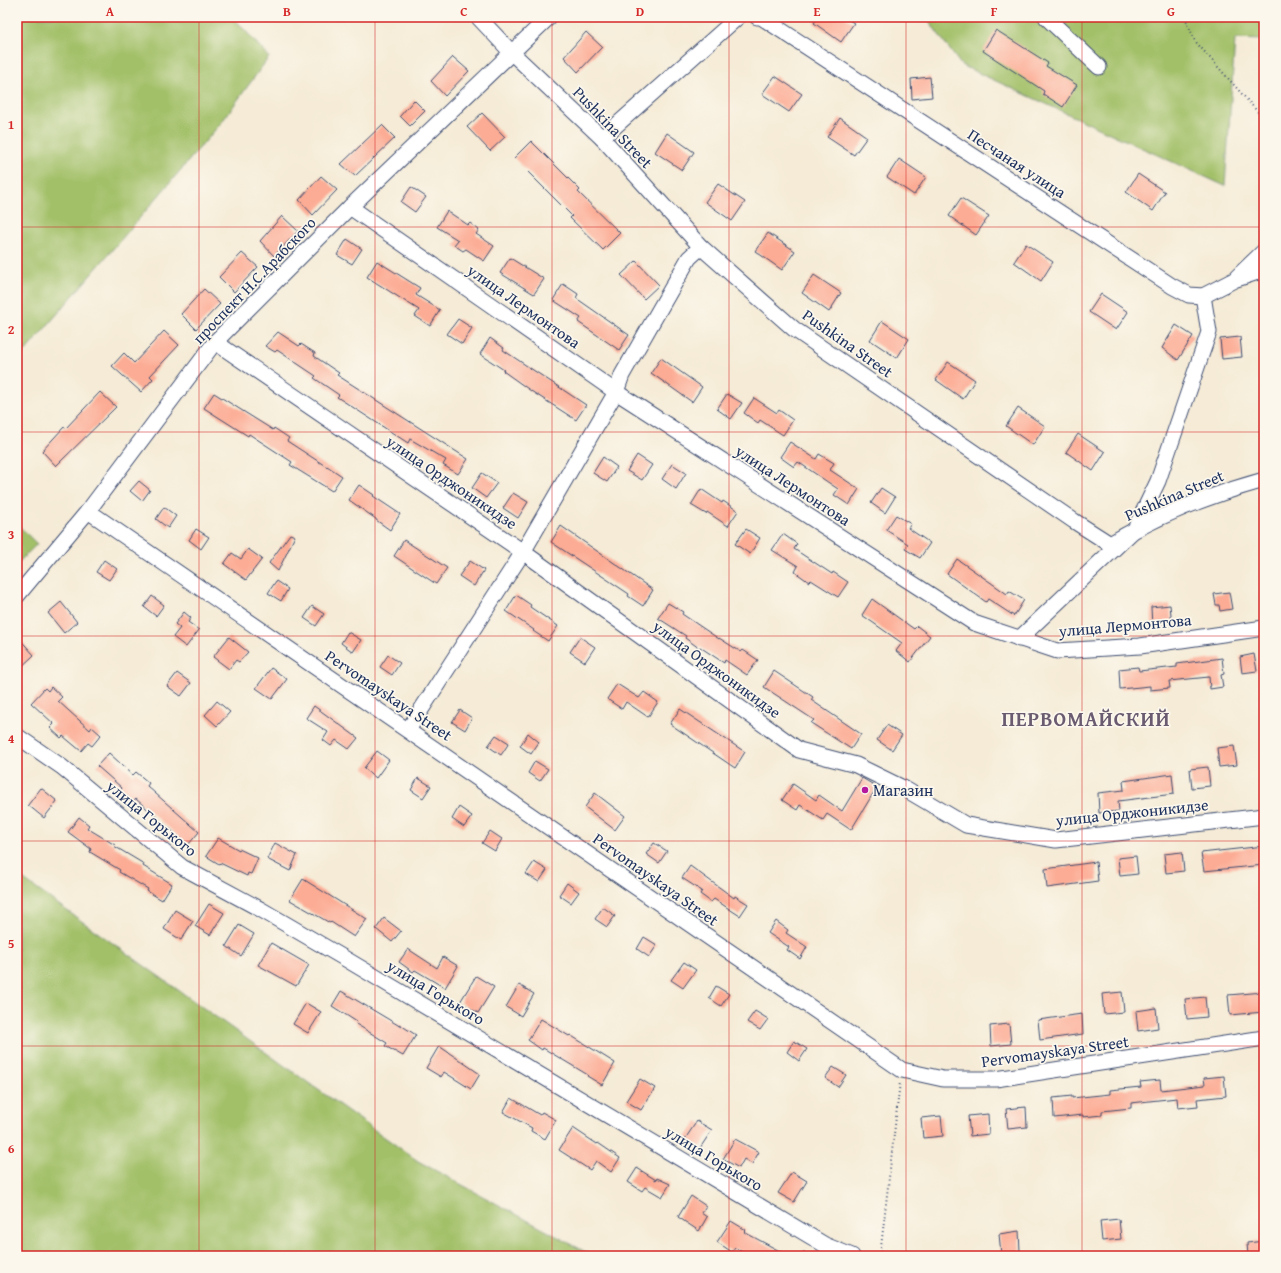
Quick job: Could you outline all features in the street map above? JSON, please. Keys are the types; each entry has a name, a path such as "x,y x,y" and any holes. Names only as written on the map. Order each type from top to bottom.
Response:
{"street":[{"name":"Pushkina Street","path":"478,17 512,52 602,138 701,247 794,329 1074,521 1110,544 1135,529 1181,507 1264,480"},
{"name":"проспект Н.С.Арабского","path":"17,596 88,511 215,342 350,208 549,17"},
{"path":"602,138 738,17"},
{"name":"Песчаная улица","path":"757,17 761,17 1172,286 1189,295 1203,296"},
{"path":"1046,17 1099,67"},
{"name":"улица Лермонтова","path":"350,208 616,392 974,624 1057,651 1140,646 1264,628"},
{"path":"408,730 523,552 616,392 622,375 689,258 701,247"},
{"path":"1203,296 1234,280 1264,251"},
{"path":"1203,296 1234,280 1264,270"},
{"path":"1019,639 1135,529 1158,481 1208,332 1203,296"},
{"name":"улица Орджоникидзе","path":"215,342 523,552 799,750 856,765 904,789 966,825 1056,840 1264,816"},
{"name":"Pervomayskaya Street","path":"88,511 902,1070 943,1079 996,1080 1264,1038"},
{"name":"улица Горького","path":"17,736 62,767 182,867 260,909 344,958 825,1245 852,1256"}],"path":[{"path":"1185,17 1195,41 1264,119"},
{"path":"880,1256 902,1070"}],"green space":[{"path":"17,17 233,17 269,57 221,123 17,361"},
{"path":"926,17 1264,17 1264,40 1235,39 1225,186 961,65"},
{"path":"17,524 37,544 17,564"},
{"path":"17,875 418,1161 593,1256 17,1256"}],"building":[{"path":"818,17 844,17 854,23 841,42 814,23"},
{"path":"996,30 1048,63 1046,66 1077,85 1063,107 1043,94 1044,91 983,51"},
{"path":"586,32 602,47 578,72 564,57"},
{"path":"453,57 469,71 445,96 431,81"},
{"path":"775,76 802,94 789,112 762,94"},
{"path":"930,77 932,97 912,99 911,79"},
{"path":"414,100 425,111 410,126 400,116"},
{"path":"482,113 505,137 490,151 467,127"},
{"path":"840,118 867,137 854,155 827,137"},
{"path":"382,125 395,138 355,176 341,164"},
{"path":"667,133 694,152 682,170 655,152"},
{"path":"531,141 580,190 578,192 620,233 603,250 570,218 572,216 514,158"},
{"path":"899,159 926,177 914,195 887,177"},
{"path":"1138,174 1165,192 1153,211 1126,192"},
{"path":"321,176 337,190 313,215 299,200"},
{"path":"718,184 745,202 732,221 705,202"},
{"path":"411,187 426,197 415,212 401,202"},
{"path":"961,198 989,216 976,235 949,216"},
{"path":"447,211 468,225 470,223 479,230 476,234 494,246 484,261 466,249 463,251 454,245 458,240 437,227"},
{"path":"282,216 298,231 274,256 260,241"},
{"path":"768,233 795,251 782,270 755,251"},
{"path":"347,239 362,249 352,264 337,255"},
{"path":"1026,244 1053,262 1041,281 1014,262"},
{"path":"242,253 258,267 234,292 219,277"},
{"path":"510,258 544,279 534,294 500,273"},
{"path":"377,261 420,288 416,295 440,310 430,326 415,316 419,310 367,277"},
{"path":"636,261 659,285 644,299 621,275"},
{"path":"814,275 841,293 829,312 802,293"},
{"path":"563,284 578,294 576,298 629,335 619,350 578,322 581,318 553,300"},
{"path":"204,289 220,304 196,329 181,314"},
{"path":"1101,294 1128,312 1116,330 1089,312"},
{"path":"458,319 472,328 462,344 447,334"},
{"path":"882,321 909,339 897,358 870,340"},
{"path":"1176,325 1193,336 1178,360 1162,348"},
{"path":"164,331 179,345 150,376 153,379 141,392 112,366 124,353 134,363"},
{"path":"278,332 299,346 301,344 315,353 314,356 339,373 337,375 468,459 458,474 443,465 446,460 410,439 408,443 337,397 339,395 314,378 316,376 277,350 275,352 265,346"},
{"path":"1240,337 1242,357 1222,359 1220,339"},
{"path":"490,338 504,348 503,350 586,405 576,420 531,391 480,354"},
{"path":"661,358 702,387 692,402 651,373"},
{"path":"948,362 975,380 963,399 936,380"},
{"path":"100,392 116,407 56,466 42,451"},
{"path":"214,393 273,430 274,428 289,438 287,441 342,476 332,491 290,465 292,462 249,434 248,436 204,408"},
{"path":"727,394 742,403 731,419 717,409"},
{"path":"754,398 777,413 779,410 793,420 783,435 760,420 758,423 744,413"},
{"path":"1018,408 1045,426 1033,445 1006,426"},
{"path":"1078,434 1105,452 1093,471 1066,452"},
{"path":"790,442 816,459 819,454 834,463 830,470 859,489 849,505 834,495 838,489 798,462 794,467 780,457"},
{"path":"637,455 652,465 642,480 627,471"},
{"path":"603,457 617,467 607,482 593,473"},
{"path":"672,464 686,473 676,489 662,479"},
{"path":"482,473 497,483 486,498 472,488"},
{"path":"139,481 150,490 142,501 130,491"},
{"path":"359,485 400,514 390,530 349,500"},
{"path":"881,488 895,497 885,513 871,503"},
{"path":"701,489 722,503 723,501 738,511 728,526 707,512 706,514 691,505"},
{"path":"513,493 528,502 518,518 503,508"},
{"path":"164,507 176,516 168,528 156,519"},
{"path":"896,515 911,524 908,528 930,543 920,558 905,549 908,544 886,530"},
{"path":"561,526 653,590 643,606 628,596 629,594 551,542"},
{"path":"196,529 209,537 201,549 189,540"},
{"path":"746,529 760,538 750,554 735,544"},
{"path":"290,534 295,536 278,571 269,563"},
{"path":"783,534 797,544 794,549 832,574 833,572 848,582 838,597 811,580 809,582 795,572 798,566 772,550"},
{"path":"404,540 447,568 436,584 394,556"},
{"path":"248,549 262,559 246,580 224,564 232,553 241,559"},
{"path":"957,559 1007,594 1009,591 1024,600 1014,616 988,599 986,602 947,574"},
{"path":"104,560 117,569 109,580 96,572"},
{"path":"470,561 484,570 474,586 459,576"},
{"path":"276,581 288,589 281,601 268,593"},
{"path":"1229,592 1232,609 1220,611 1219,605 1216,605 1214,594"},
{"path":"516,595 531,605 530,607 558,626 548,641 506,611"},
{"path":"152,596 164,605 156,616 144,607"},
{"path":"872,599 914,629 917,626 930,636 910,662 896,651 902,643 862,615"},
{"path":"61,602 77,622 64,633 48,613"},
{"path":"668,603 683,612 682,614 719,639 741,652 743,650 758,660 747,675 725,660 724,663 700,647 699,648 685,638 686,636 658,618"},
{"path":"1170,605 1172,625 1152,627 1151,607"},
{"path":"312,606 324,614 316,626 304,618"},
{"path":"184,612 191,618 188,622 199,630 186,647 173,637 180,628 175,624"},
{"path":"348,632 361,640 353,652 341,643"},
{"path":"17,636 34,655 17,671"},
{"path":"229,637 248,652 239,662 236,660 229,669 213,657"},
{"path":"580,637 595,647 585,662 570,652"},
{"path":"1254,654 1257,671 1242,673 1240,657"},
{"path":"388,655 400,663 392,675 380,667"},
{"path":"1222,658 1224,674 1221,675 1223,687 1210,689 1209,677 1169,681 1170,688 1150,690 1150,686 1120,689 1119,669 1138,667 1139,671 1177,667 1177,664"},
{"path":"271,668 287,679 272,699 256,688"},
{"path":"774,671 813,697 811,700 861,734 851,749 811,723 814,720 764,687"},
{"path":"177,673 191,683 181,696 167,686"},
{"path":"617,684 639,698 644,692 658,702 648,717 626,702 622,709 607,699"},
{"path":"51,687 62,697 58,701 90,730 92,727 101,735 92,746 88,743 81,751 63,736 61,738 50,728 54,724 31,703 45,688 48,691"},
{"path":"217,701 230,712 217,726 205,715"},
{"path":"314,706 358,738 349,749 336,740 331,746 323,740 328,732 306,718"},
{"path":"680,709 745,752 735,768 670,724"},
{"path":"460,710 472,718 465,730 452,722"},
{"path":"887,725 902,735 892,750 877,740"},
{"path":"528,733 539,742 531,754 520,746"},
{"path":"496,735 509,743 501,755 488,746"},
{"path":"1234,746 1237,765 1219,767 1217,748"},
{"path":"377,751 389,760 376,778 364,768"},
{"path":"109,753 133,775 136,772 149,783 147,786 199,832 188,845 136,799 133,802 120,791 122,788 97,766"},
{"path":"535,761 548,769 540,781 528,773"},
{"path":"1208,767 1210,786 1192,788 1190,769"},
{"path":"1172,774 1174,794 1118,801 1119,811 1099,813 1098,793 1124,790 1123,781"},
{"path":"418,778 431,786 423,798 411,790"},
{"path":"862,778 877,787 851,830 827,814 823,820 800,805 797,810 782,800 793,784 816,800 819,795 842,811"},
{"path":"41,788 57,801 44,818 28,805"},
{"path":"595,793 625,816 615,830 585,807"},
{"path":"459,807 472,816 464,827 452,819"},
{"path":"79,817 89,825 87,828 144,864 143,866 172,884 162,900 147,891 148,889 119,872 120,870 90,852 91,849 68,832"},
{"path":"490,831 502,839 495,851 482,843"},
{"path":"218,838 239,850 258,858 251,874 248,873 247,876 220,863 219,864 206,856"},
{"path":"275,843 297,855 290,871 267,859"},
{"path":"654,843 667,851 659,863 646,854"},
{"path":"1264,846 1264,865 1204,871 1201,853"},
{"path":"1182,852 1184,871 1166,873 1164,854"},
{"path":"1136,856 1138,874 1120,876 1118,858"},
{"path":"534,862 547,870 539,882 526,874"},
{"path":"1096,862 1098,881 1047,888 1045,869"},
{"path":"690,866 734,898 735,896 748,904 740,916 714,899 711,902 700,894 702,891 682,878"},
{"path":"303,879 367,919 354,937 331,922 330,923 290,900"},
{"path":"567,883 579,892 571,903 559,895"},
{"path":"209,904 224,913 210,935 195,926"},
{"path":"603,907 615,916 607,927 595,919"},
{"path":"175,910 193,921 181,940 164,929"},
{"path":"384,918 401,931 392,942 376,929"},
{"path":"776,921 788,930 786,933 807,947 800,959 787,950 789,947 768,933"},
{"path":"239,925 254,934 241,956 226,946"},
{"path":"644,937 657,945 649,957 637,949"},
{"path":"271,943 309,965 296,986 258,965"},
{"path":"408,949 437,968 443,957 458,966 445,988 415,970 413,972 399,962"},
{"path":"684,962 696,970 683,988 671,980"},
{"path":"476,976 494,987 478,1013 460,1002"},
{"path":"519,985 534,994 521,1016 506,1007"},
{"path":"716,986 729,994 721,1006 709,998"},
{"path":"341,991 416,1035 403,1056 385,1046 387,1043 356,1024 357,1022 332,1006"},
{"path":"1122,992 1124,1012 1104,1014 1102,994"},
{"path":"1264,992 1264,1012 1230,1015 1228,995"},
{"path":"1205,997 1207,1017 1187,1019 1185,999"},
{"path":"306,1003 321,1012 308,1033 293,1024"},
{"path":"1156,1008 1158,1028 1138,1031 1136,1011"},
{"path":"755,1011 768,1019 760,1030 747,1022"},
{"path":"1082,1014 1083,1034 1040,1040 1038,1020"},
{"path":"541,1019 615,1063 602,1085 543,1048 542,1050 528,1040"},
{"path":"1009,1024 1011,1044 991,1046 990,1026"},
{"path":"794,1041 807,1049 799,1061 787,1052"},
{"path":"439,1046 480,1074 471,1089 444,1072 441,1077 426,1068"},
{"path":"833,1067 846,1075 838,1087 825,1078"},
{"path":"1224,1076 1226,1096 1197,1099 1198,1106 1178,1108 1177,1098 1131,1103 1131,1108 1102,1111 1102,1115 1054,1118 1053,1098 1072,1096 1072,1098 1110,1094 1110,1090 1141,1087 1140,1082 1160,1080 1161,1090 1205,1085 1204,1078"},
{"path":"640,1079 655,1088 641,1110 626,1101"},
{"path":"511,1098 540,1115 542,1112 556,1120 545,1139 531,1131 532,1128 503,1112"},
{"path":"1026,1107 1027,1127 1008,1129 1006,1109"},
{"path":"988,1114 989,1134 970,1136 968,1116"},
{"path":"941,1116 943,1136 923,1138 921,1118"},
{"path":"697,1121 712,1130 698,1151 683,1142"},
{"path":"573,1128 620,1158 611,1172 596,1161 590,1170 559,1150"},
{"path":"735,1139 759,1152 752,1164 744,1159 739,1168 723,1159"},
{"path":"637,1168 656,1180 657,1178 670,1184 662,1197 645,1187 642,1191 628,1182"},
{"path":"792,1172 807,1181 794,1202 778,1193"},
{"path":"691,1196 706,1206 701,1213 707,1217 699,1231 678,1217"},
{"path":"1119,1219 1121,1239 1102,1241 1100,1221"},
{"path":"731,1221 746,1230 744,1232 789,1256 750,1256 735,1248 732,1252 717,1242"},
{"path":"1019,1231 1020,1251 1001,1254 999,1234"},
{"path":"1264,1241 1264,1256 1248,1256 1247,1243"}],"place":[{"name":"Магазин","path":"865,790"}],"district":[{"name":"ПЕРВОМАЙСКИЙ","path":"1086,719"}]}
